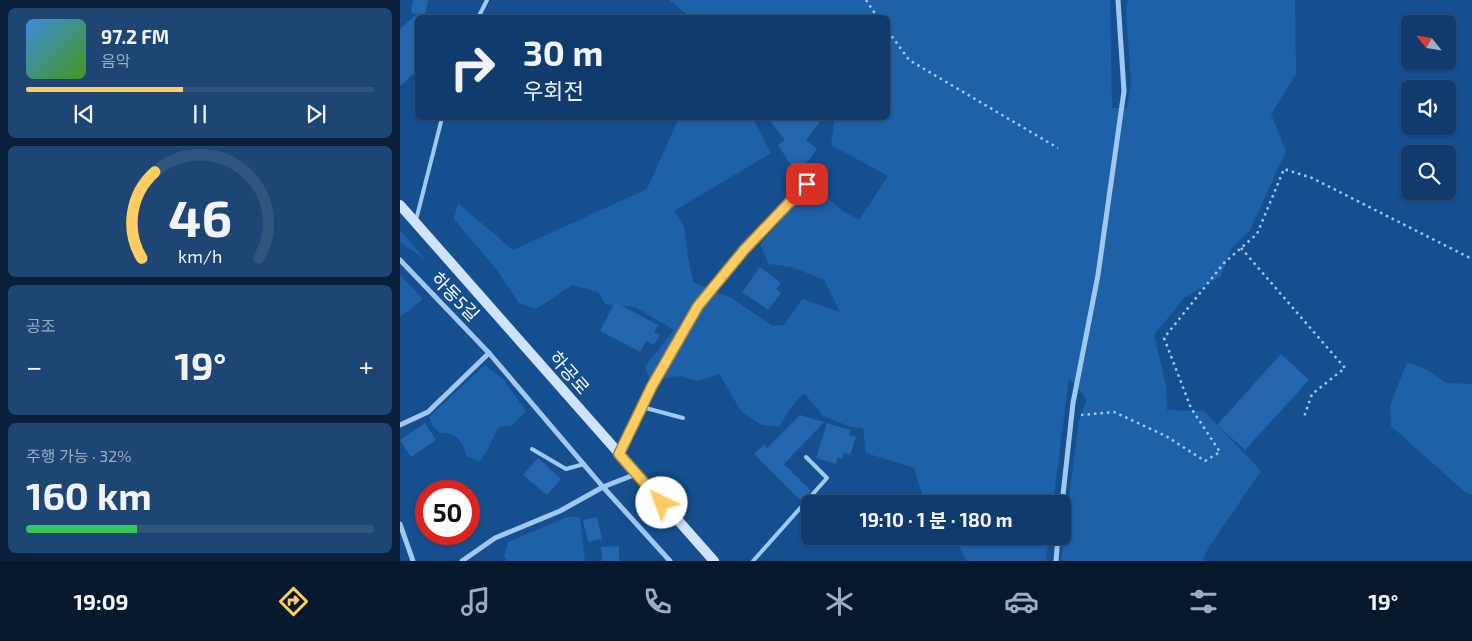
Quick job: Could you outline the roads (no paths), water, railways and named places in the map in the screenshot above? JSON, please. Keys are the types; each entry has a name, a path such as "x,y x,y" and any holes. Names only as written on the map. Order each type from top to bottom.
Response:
{"main road":[{"name":"하공로","path":"400,205 714,561"}],"street":[{"path":"1063,495 1072,416 1098,275 1124,90 1118,0"},
{"name":"하동5길","path":"400,260 489,354 603,488 670,561"},
{"path":"400,425 428,412 489,354"},
{"path":"462,561 496,538 560,511 603,488 636,474"},
{"path":"400,524 413,561"},
{"path":"1056,561 1057,545"}],"lane":[{"path":"480,15 487,0"},
{"path":"415,222 441,120"},
{"path":"619,454 642,407 698,306 744,250 819,170"},
{"path":"642,407 683,418"},
{"path":"532,449 566,469 584,464"},
{"path":"753,561 827,478 806,457"}]}
